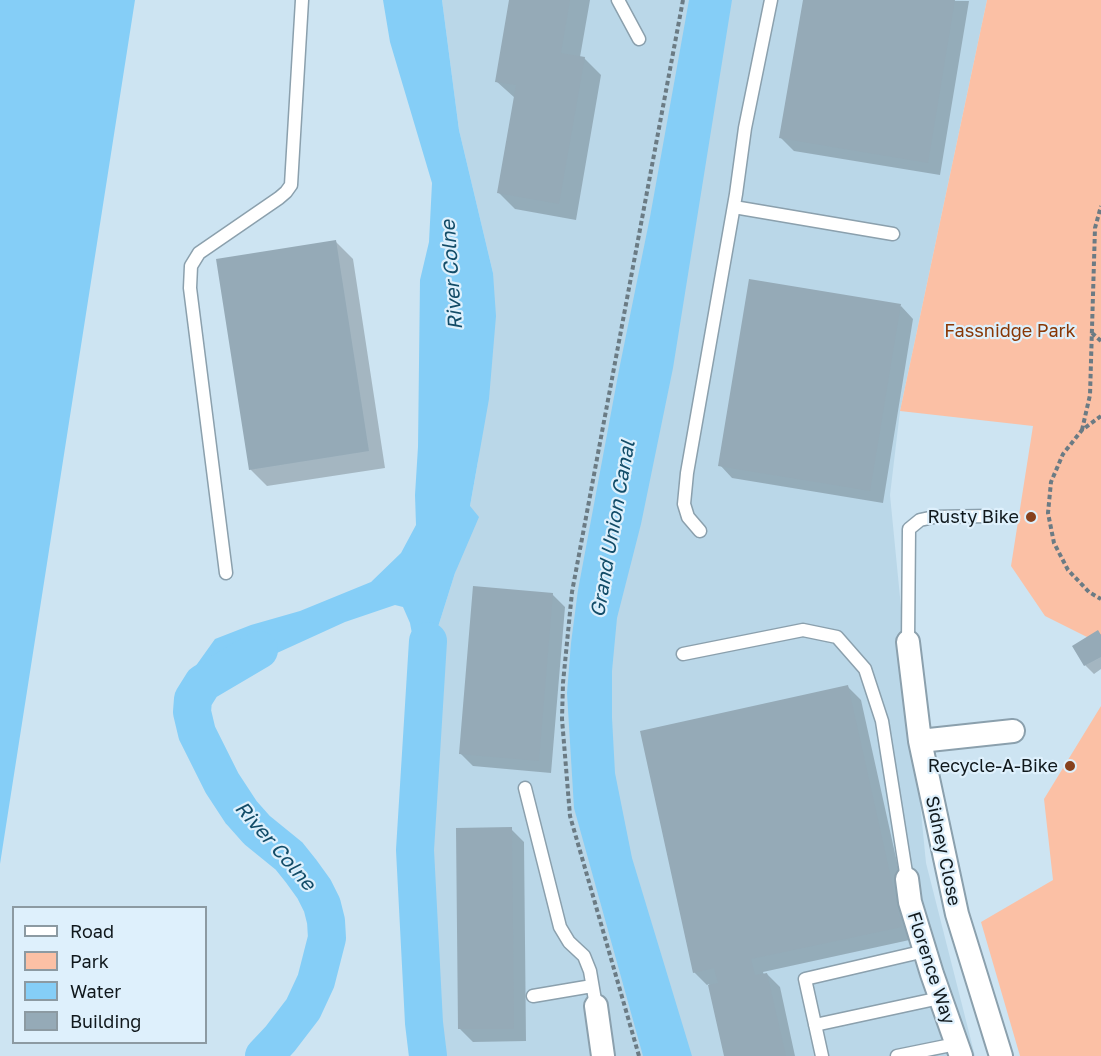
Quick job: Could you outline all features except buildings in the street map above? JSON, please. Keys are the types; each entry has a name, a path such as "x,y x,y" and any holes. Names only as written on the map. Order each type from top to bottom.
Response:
{"street":[{"name":"Sidney Close","path":"908,642 920,741 957,914 1001,1056"},
{"path":"920,741 1013,731"},
{"name":"Florence Way","path":"907,879 910,902 958,1050"},
{"path":"594,996 600,1055"}],"lane":[{"path":"226,573 189,288 190,266 199,253 279,198 291,185 302,0"},
{"path":"618,0 639,39"},
{"path":"700,531 688,517 684,504 687,473 734,207 745,128 771,0"},
{"path":"734,207 893,234"},
{"path":"908,642 909,529 920,520 934,517 990,516"},
{"path":"683,654 803,630 837,637 865,669 882,721 907,879"},
{"path":"525,788 560,927 569,942 584,956 590,971 594,996 533,996"},
{"path":"822,1056 805,979 925,951"},
{"path":"815,1025 940,998"},
{"path":"897,1056 958,1050"}],"path":[{"path":"639,1056 570,816 562,718 563,683 572,592 683,0"},
{"path":"1082,430 1090,395 1095,228 1101,206"},
{"path":"1092,333 1101,341"},
{"path":"1101,416 1082,430 1063,454 1051,482 1048,513 1054,543 1068,570 1089,592 1101,600"}],"shaded area":[{"path":"442,0 987,0 900,411 890,495 926,863 975,1056 410,1056 424,1023 415,850 438,627 455,573 478,461 493,273 459,130"}],"green space":[{"name":"Fassnidge Park","path":"987,0 1101,0 1101,644 1045,616 1011,566 1033,426 900,411"},
{"path":"1101,706 1101,1056 1020,1056 981,922 1053,880 1044,799"}],"water":[{"path":"0,0 135,0 0,864"},
{"path":"383,0 442,0 459,130 493,273 496,316 489,399 470,506 479,517 455,573 438,627 433,692 412,689 415,650 410,623 403,607 395,605 345,622 277,653 241,671 232,684 195,667 215,639 251,625 300,611 371,582 401,553 416,525 420,280 429,242 432,183 390,42"},
{"name":"Grand Union Canal","path":"689,0 732,0 673,368 641,524 617,618 612,671 612,718 615,773 632,858 692,1056 643,1056 574,808 567,693 578,590"}],"waterway":[{"name":"River Colne","path":"428,641 415,850 424,1023 428,1056"},
{"name":"River Colne","path":"259,650 203,683 193,699 192,712 197,733 222,783 241,812 257,830 289,856 301,871 314,889 322,905 326,921 327,938 316,981 303,1009 264,1056"}],"place":[{"name":"Rusty Bike","path":"1031,517"},
{"name":"Recycle-A-Bike","path":"1070,766"}]}
